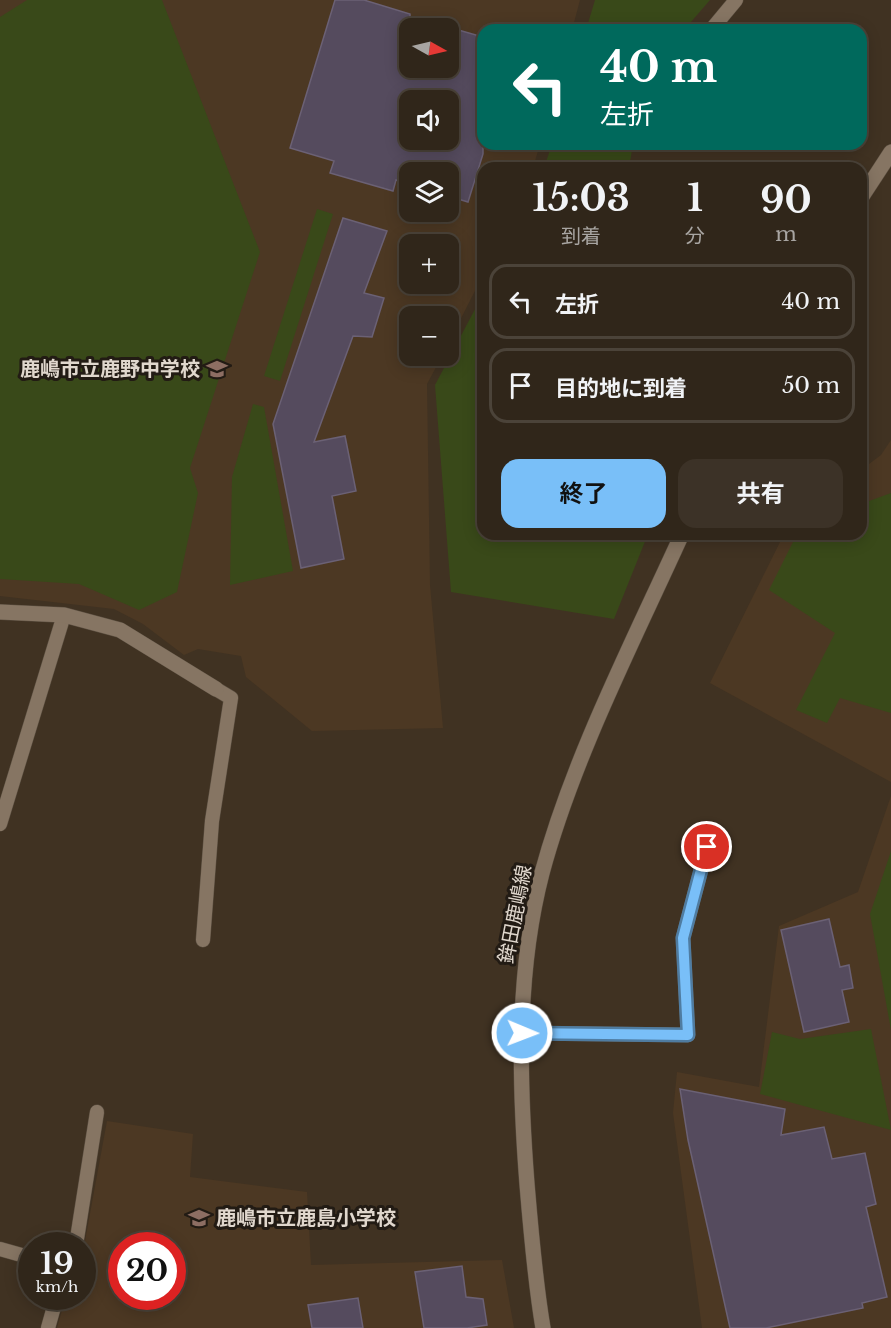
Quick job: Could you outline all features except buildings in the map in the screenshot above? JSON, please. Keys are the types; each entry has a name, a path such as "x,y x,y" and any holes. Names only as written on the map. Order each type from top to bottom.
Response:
{"main road":[{"path":"867,189 891,152"},
{"name":"鉾田鹿嶋線","path":"543,1328 530,1221 523,1130 522,1033 525,974 531,925 542,873 575,777 679,540"},
{"path":"0,612 64,615 120,630 216,689"}],"lane":[{"path":"716,24 736,0"},
{"path":"0,824 64,615"},
{"path":"203,940 212,821 231,698 216,689"},
{"path":"522,1033 688,1035 683,938 707,847"},
{"path":"78,1232 98,1112"},
{"path":"0,1249 18,1254"},
{"path":"48,1328 53,1310"}],"shaded area":[{"name":"鹿嶋市立鹿野中学校","path":"0,0 580,0 574,24 477,24 477,150 538,150 535,162 477,162 477,287 459,322 459,306 399,306 399,366 437,366 427,384 430,585 443,728 312,731 246,677 241,656 198,649 184,655 143,624 114,609 0,596"},
{"path":"891,440 891,782 710,683 781,540 867,540 867,466 881,455"},
{"path":"891,796 891,1328 702,1328 673,1113 677,1072 759,1087 779,926 858,892"},
{"name":"鹿嶋市立鹿島小学校","path":"107,1121 193,1134 190,1177 307,1192 311,1265 502,1260 514,1328 57,1328 62,1310 96,1310 96,1232 87,1232"}],"green space":[{"path":"27,0 162,0 260,252 190,468 198,493 177,592 139,610 79,584 0,579 0,17"},
{"path":"595,0 710,0 689,24 588,24"},
{"path":"550,150 632,150 630,162 546,162"},
{"path":"317,209 333,214 280,381 264,376"},
{"path":"477,305 477,540 646,540 614,619 451,592 435,385 445,366 459,366 459,340"},
{"path":"253,404 264,407 293,571 230,585 232,477"},
{"path":"891,493 891,713 840,698 827,723 796,710 835,633 769,590 794,540 867,540 867,502"},
{"path":"891,851 891,1030 870,914"},
{"path":"871,1029 891,1130 760,1094 772,1032 800,1039"}],"place":[{"name":"鹿嶋市立鹿野中学校","path":"217,369"},
{"name":"鹿嶋市立鹿島小学校","path":"199,1218"}],"route":[{"path":"522,1033 688,1035 683,938 707,847"}]}
